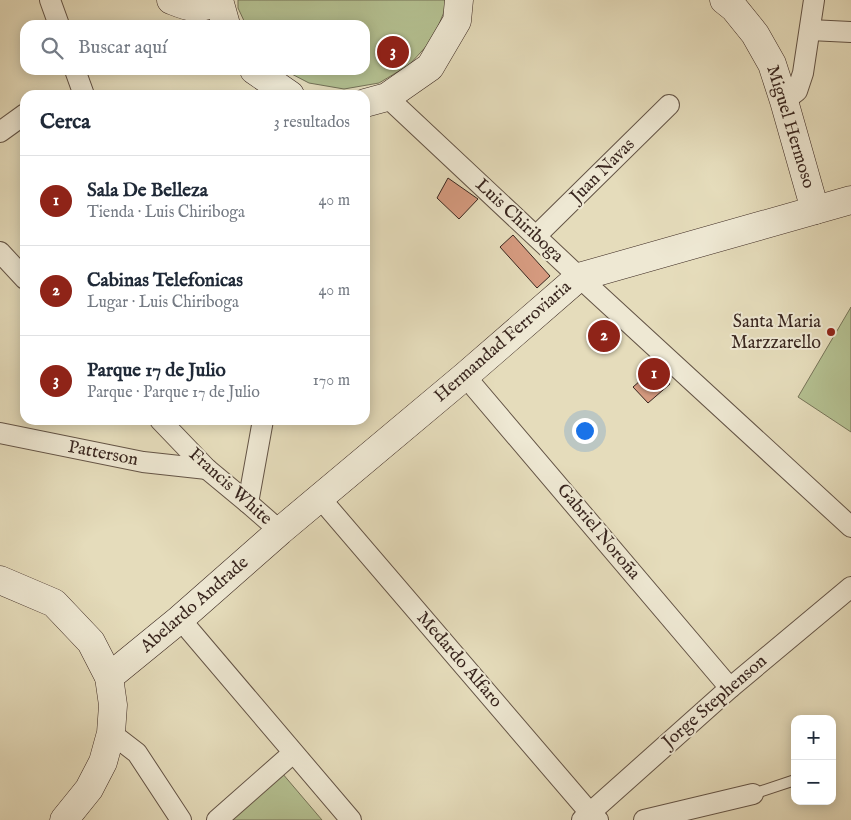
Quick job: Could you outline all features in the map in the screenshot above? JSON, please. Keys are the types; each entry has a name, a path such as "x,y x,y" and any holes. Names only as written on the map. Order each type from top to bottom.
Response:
{"street":[{"path":"50,0 57,20"},
{"path":"171,0 189,7 200,8 214,0"},
{"path":"171,0 185,20"},
{"path":"219,0 225,20"},
{"path":"376,100 430,67 457,21 459,0"},
{"name":"Miguel Hermoso","path":"724,0 734,8 755,34 772,64 815,210"},
{"path":"784,101 796,91 803,73 814,0"},
{"path":"810,30 851,32"},
{"path":"77,75 82,90"},
{"path":"261,75 283,90"},
{"name":"Luis Chiriboga","path":"376,100 536,236 851,527"},
{"name":"Juan Navas","path":"536,236 669,105"},
{"path":"0,132 20,118"},
{"name":"Hermandad Ferroviaria","path":"280,532 579,277 851,200"},
{"path":"0,252 20,273"},
{"name":"Gabriel Noroña","path":"465,376 730,688"},
{"name":"Francis White","path":"165,425 207,469 280,532"},
{"path":"248,503 262,425"},
{"name":"Patterson","path":"0,434 143,462 207,469"},
{"name":"Medardo Alfaro","path":"320,498 590,818"},
{"name":"Abelardo Andrade","path":"109,677 180,619 280,532"},
{"path":"0,580 54,603 91,642 109,677 113,705 111,733 103,762 89,789 62,817"},
{"name":"Jorge Stephenson","path":"590,818 730,688 851,587"},
{"path":"180,619 351,820"},
{"path":"111,733 137,753 181,820"},
{"path":"217,820 293,753"},
{"path":"644,820 753,794"}],"lane":[{"path":"753,794 791,781"}],"green space":[{"path":"238,0 447,0 433,39 409,65 379,83 344,89 309,83 294,75 370,75 370,20 244,20 238,8"},
{"path":"851,307 851,432 798,397"},
{"path":"282,773 322,820 231,820"}],"building":[{"path":"448,178 478,199 459,219 437,198"},
{"path":"513,235 550,276 537,288 500,247"},
{"path":"604,322 617,335 603,350 590,337"},
{"path":"655,368 670,384 648,403 633,387"}],"place":[{"name":"Parque 17 de Julio","path":"393,52"},
{"name":"Santa Maria Marzzarello","path":"831,332"},
{"name":"Cabinas Telefonicas","path":"604,336"},
{"name":"Sala De Belleza","path":"654,374"}]}
